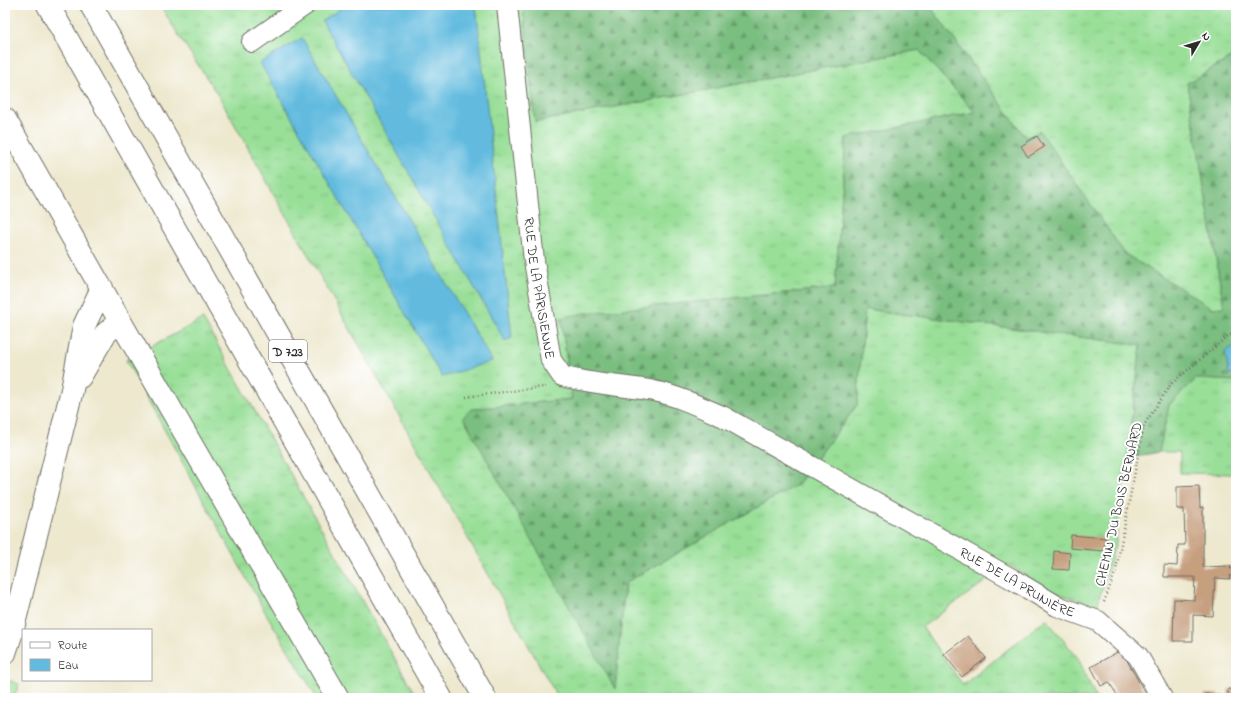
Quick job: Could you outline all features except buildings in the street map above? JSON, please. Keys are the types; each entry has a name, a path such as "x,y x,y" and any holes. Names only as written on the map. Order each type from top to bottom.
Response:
{"main road":[{"name":"D 723","path":"48,5 441,698"},
{"name":"D 723","path":"91,5 485,698"},
{"path":"5,119 338,698"},
{"path":"5,653 12,632 72,390 84,326 102,288"},
{"path":"72,390 105,334 120,321"}],"street":[{"path":"252,42 305,5"},
{"name":"RUE DE LA PARISIENNE","path":"507,5 534,261 551,360 562,376 581,382 654,391 689,402 724,417 850,488"},
{"name":"RUE DE LA PRUNIÈRE","path":"850,488 1058,606 1098,621 1138,656 1162,698"}],"path":[{"name":"CHEMIN DU BOIS BERNARD","path":"1098,621 1116,570 1144,425 1171,384 1229,335 1236,334"},
{"path":"466,397 543,387 562,376"}],"green space":[{"path":"160,5 523,5 535,122 919,50 975,112 846,138 835,288 585,313 561,319 572,399 472,409 615,688 625,583 798,484 857,405 865,309 1141,345 1116,542 1097,606 1050,591 1008,565 922,627 963,685 1046,619 1078,658 1096,698 558,698 221,100"},
{"path":"523,5 929,5 1026,138 1040,131 1125,254 1212,308 1224,307 1187,83 1236,55 1236,381 1196,379 1169,405 1159,452 1127,458 1141,345 865,309 857,405 798,484 625,583 615,689 463,417 472,409 572,399 561,318 585,313 835,288 846,138 975,112 919,50 535,122"},
{"path":"929,5 1236,5 1236,55 1187,83 1224,307 1212,308 1125,254 1040,132 1026,138"},
{"path":"203,319 417,698 317,698 261,605 126,360"},
{"path":"1196,378 1236,381 1236,474 1180,473 1180,452 1159,452 1169,405"},
{"path":"5,679 19,684 14,698 5,698"}],"water":[{"path":"346,5 476,5 512,338 505,341 322,21"},
{"path":"302,38 492,361 442,377 260,63"},
{"path":"1234,346 1236,348 1236,374 1229,375 1225,352"}]}
